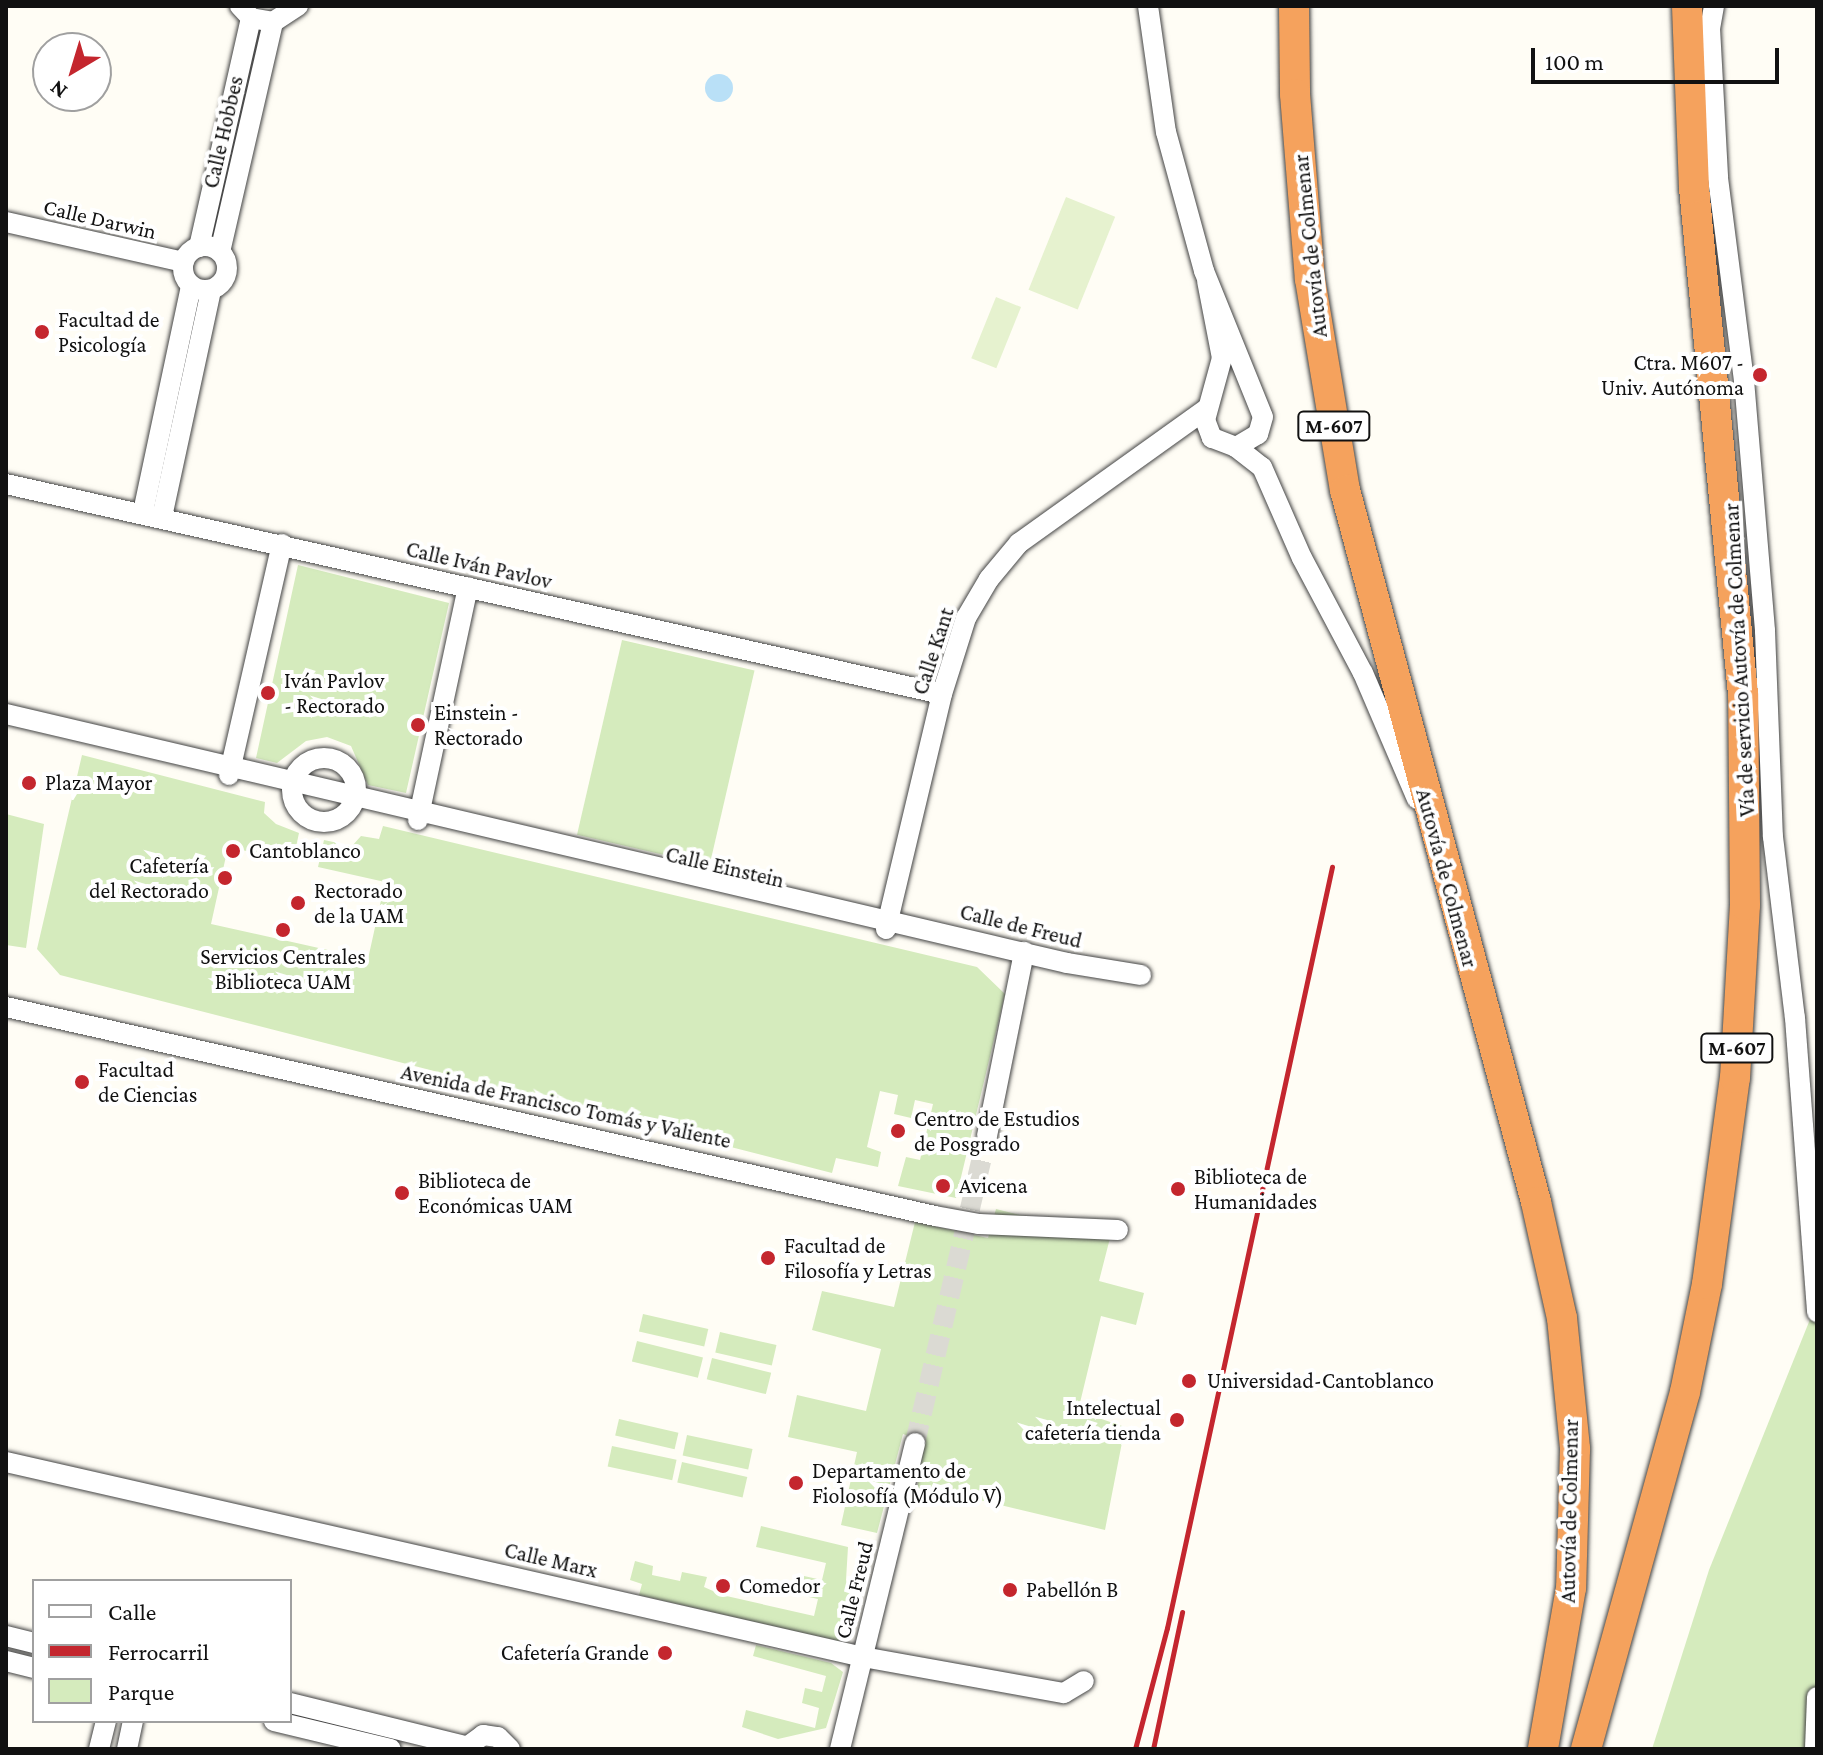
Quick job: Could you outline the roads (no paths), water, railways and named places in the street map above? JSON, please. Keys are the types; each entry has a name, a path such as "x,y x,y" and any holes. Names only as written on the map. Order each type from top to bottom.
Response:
{"highway":[{"name":"Autovía de Colmenar","path":"1294,6 1295,94 1310,279 1342,475 1434,836 1536,1202 1562,1318 1575,1449 1571,1588 1543,1749"},
{"name":"M-607","path":"1586,1749 1685,1392 1707,1284 1736,1062 1745,905 1743,694 1694,188 1687,6"}],"street":[{"path":"246,12 273,22 298,6"},
{"path":"1148,6 1166,132 1207,281 1222,358 1210,403 1212,438"},
{"name":"Vía de servicio Autovía de Colmenar","path":"1714,6 1710,28 1718,178 1746,395 1765,631 1773,837 1795,1018 1817,1312"},
{"name":"Calle Hobbes","path":"199,247 246,12"},
{"name":"Calle Hobbes","path":"201,288 226,276 220,252 273,22"},
{"name":"Calle Darwin","path":"6,222 184,262"},
{"path":"153,514 201,288 184,262 199,247 220,252"},
{"path":"1207,281 1250,395 1261,409 1261,426 1252,441 1236,447"},
{"path":"1210,403 1231,390 1250,395"},
{"name":"Calle Kant","path":"888,923 942,694 966,618 1019,543 1210,403"},
{"path":"1167,437 1212,438 1236,447 1262,467 1302,558 1363,673 1434,836"},
{"name":"Calle Iván Pavlov","path":"6,484 153,514 942,694"},
{"path":"230,770 282,544"},
{"path":"419,815 468,587"},
{"name":"Calle Einstein","path":"6,714 354,800 1023,957"},
{"name":"Calle Einstein","path":"6,724 230,770"},
{"path":"331,759 353,776 354,800 339,819 321,823 297,808 292,785 312,760 331,759"},
{"path":"987,1136 1023,957"},
{"name":"Calle de Freud","path":"1023,957 1131,977 1141,975"},
{"name":"Avenida de Francisco Tomás y Valiente","path":"6,1007 935,1216 979,1224 1118,1230"},
{"name":"Calle Freud","path":"840,1749 915,1443"},
{"name":"Calle Marx","path":"6,1462 863,1657 1064,1693 1084,1681"},
{"path":"6,1636 32,1642"},
{"path":"6,1661 32,1668"},
{"path":"1815,1749 1817,1697"},
{"path":"292,1704 464,1747 476,1737 490,1735 510,1749"},
{"path":"99,1749 106,1723"},
{"path":"127,1749 133,1723"},
{"path":"282,1723 391,1749"}],"water":[{"path":"719,74 729,78 733,88 729,98 719,102 709,98 705,88 709,78"}],"tunnel":[{"path":"915,1443 987,1136"}],"railway":[{"path":"1135,1749 1167,1628 1332,867"},
{"path":"1153,1749 1182,1612"}],"place":[{"name":"Facultad de Psicología","path":"42,332"},
{"name":"Ctra. M607 - Univ. Autónoma","path":"1760,375"},
{"name":"Iván Pavlov - Rectorado","path":"268,693"},
{"name":"Einstein - Rectorado","path":"418,725"},
{"name":"Plaza Mayor","path":"29,783"},
{"name":"Cantoblanco","path":"233,851"},
{"name":"Cafetería del Rectorado","path":"225,878"},
{"name":"Rectorado de la UAM","path":"298,903"},
{"name":"Servicios Centrales Biblioteca UAM","path":"283,930"},
{"name":"Facultad de Ciencias","path":"82,1082"},
{"name":"Centro de Estudios de Posgrado","path":"898,1131"},
{"name":"Avicena","path":"943,1186"},
{"name":"Biblioteca de Humanidades","path":"1178,1189"},
{"name":"Biblioteca de Económicas UAM","path":"402,1193"},
{"name":"Facultad de Filosofía y Letras","path":"768,1258"},
{"name":"Universidad-Cantoblanco","path":"1189,1381"},
{"name":"Intelectual cafetería tienda","path":"1177,1420"},
{"name":"Departamento de Fiolosofía (Módulo V)","path":"796,1483"},
{"name":"Comedor","path":"723,1586"},
{"name":"Pabellón B","path":"1010,1590"},
{"name":"Cafetería Grande","path":"665,1653"}]}
